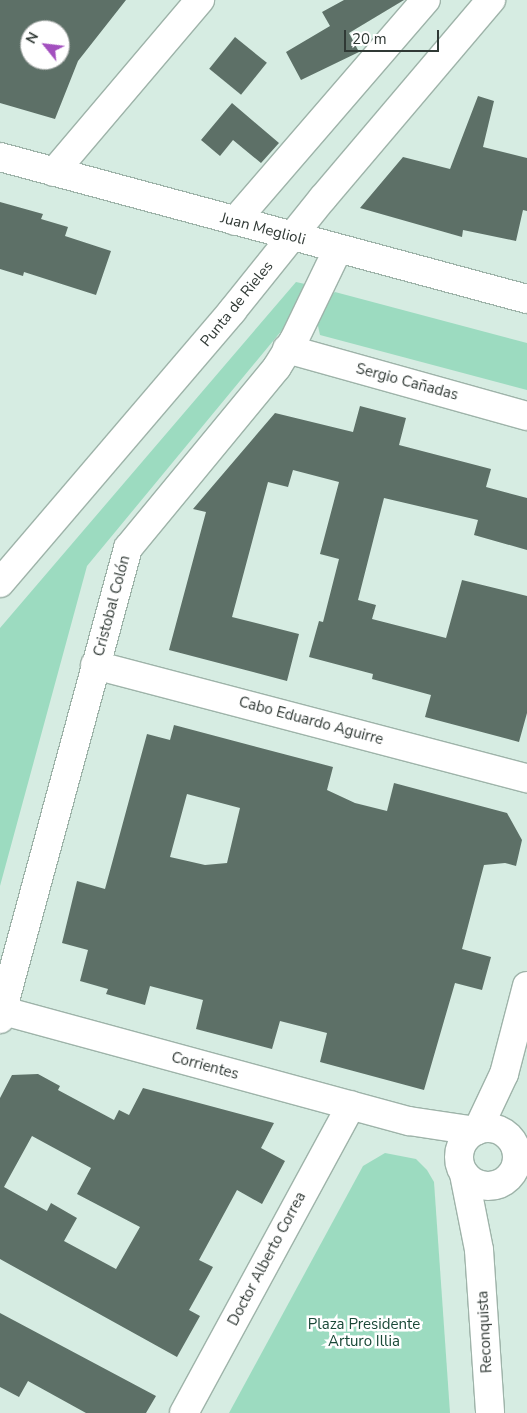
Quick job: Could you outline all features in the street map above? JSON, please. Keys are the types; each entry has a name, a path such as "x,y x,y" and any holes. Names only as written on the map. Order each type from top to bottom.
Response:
{"street":[{"path":"54,172 200,0"},
{"path":"235,221 426,0"},
{"name":"Punta de Rieles","path":"0,583 232,311 292,236 491,0"},
{"name":"Juan Meglioli","path":"0,157 527,299"},
{"name":"Cristobal Colón","path":"1,1014 128,548 287,349 338,249"},
{"name":"Sergio Cañadas","path":"287,349 527,416"},
{"name":"Cabo Eduardo Aguirre","path":"95,665 527,778"},
{"path":"504,1074 517,1143 517,1158 512,1180 480,1185 462,1164 463,1143 477,1130 504,1074 527,986"},
{"name":"Corrientes","path":"1,1014 410,1121 477,1130"},
{"name":"Doctor Alberto Correa","path":"184,1413 351,1105"},
{"name":"Corrientes","path":"410,1121 433,1133 462,1164"},
{"path":"477,1130 494,1128 517,1143"},
{"name":"Reconquista","path":"462,1164 479,1250 490,1413"},
{"name":"Reconquista","path":"479,1250 512,1180"}],"green space":[{"path":"296,282 305,284 307,293 297,312 87,566 0,886 0,628"},
{"path":"335,292 527,343 527,390 320,335 316,317 324,300"},
{"name":"Plaza Presidente Arturo Illia","path":"385,1153 416,1159 427,1170 434,1182 450,1413 229,1413 363,1166"}],"building":[{"path":"0,0 126,0 78,61 55,119 0,103"},
{"path":"344,0 404,0 349,33 359,52 301,80 286,52 330,26 322,12"},
{"path":"235,37 267,63 241,95 209,69"},
{"path":"478,96 494,101 483,147 527,158 527,211 523,210 516,241 463,230 462,237 360,208 403,157 450,169"},
{"path":"232,103 279,143 261,163 233,140 220,156 201,140"},
{"path":"0,202 43,214 41,219 68,227 65,236 111,251 96,295 24,272 23,276 0,269"},
{"path":"360,406 406,418 399,445 491,469 486,487 527,498 527,550 474,535 478,520 384,498 358,600 376,605 372,619 446,638 462,580 527,596 527,713 519,742 425,717 431,695 372,679 373,674 309,657 319,621 323,622 339,559 320,554 339,482 293,470 288,487 268,482 232,617 299,634 287,681 169,650 206,512 193,509 275,413 353,432"},
{"path":"174,725 333,767 327,790 355,803 387,811 394,783 507,813 522,840 516,866 505,863 484,865 462,949 491,957 482,990 455,983 424,1090 320,1062 327,1033 280,1021 272,1049 196,1029 203,1000 150,986 145,1005 106,994 108,989 80,981 88,950 62,943 77,881 105,889 147,734 170,740","holes":["187,794 240,808 227,863 205,865 170,857"]},
{"path":"38,1074 60,1086 58,1090 114,1120 119,1110 129,1115 143,1088 274,1123 261,1148 285,1161 262,1204 237,1190 199,1260 213,1267 189,1310 200,1316 177,1357 0,1259 0,1098 12,1075","holes":["32,1136 91,1168 77,1194 140,1227 116,1269 64,1241 77,1218 51,1203 47,1211 4,1187"]},
{"path":"0,1313 156,1396 146,1413 86,1413 28,1381 19,1397 0,1387"}]}
